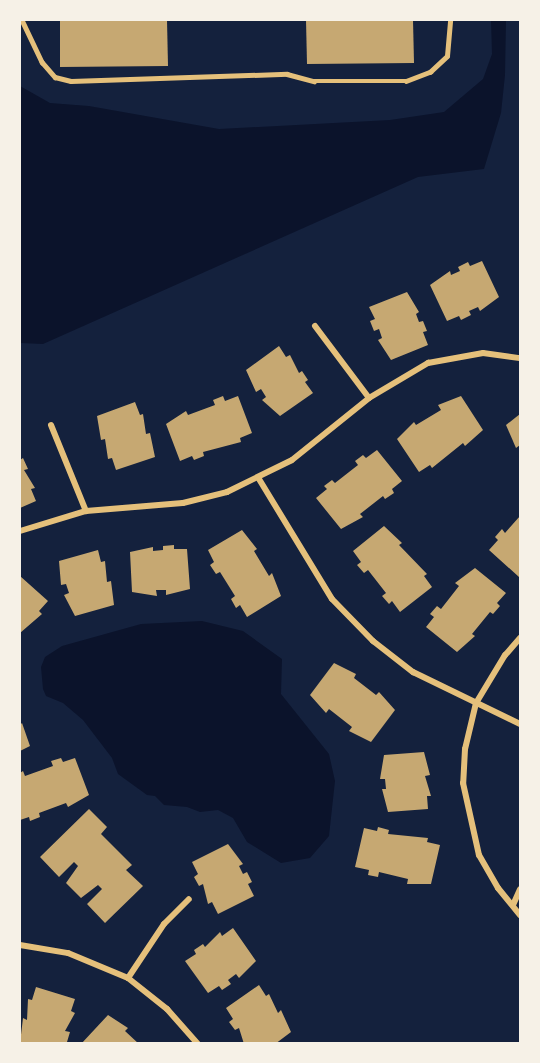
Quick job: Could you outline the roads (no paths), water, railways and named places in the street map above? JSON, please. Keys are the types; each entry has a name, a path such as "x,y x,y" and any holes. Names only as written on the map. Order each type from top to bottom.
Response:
{"street":[{"path":"315,326 369,398"},
{"path":"20,531 87,512 183,503 227,492 259,479 292,460 369,398 428,363 483,353 519,357 520,349"},
{"path":"51,425 87,512"},
{"path":"259,479 344,612 413,672 520,724"},
{"path":"520,638 505,655 476,703 465,749 463,783 467,816 479,855 520,915"},
{"path":"513,905 520,889"},
{"path":"128,978 164,924 189,899"},
{"path":"20,945 68,953 128,978 167,1009 198,1044"}],"lane":[{"path":"22,20 42,62 55,77 71,81 287,74 314,81 406,81 430,72 447,56 450,20"}],"water":[{"path":"491,20 506,20 505,75 501,113 484,169 418,177 43,344 20,343 20,86 50,103 89,106 219,129 390,120 444,112 483,79 492,54"},
{"path":"202,621 243,631 282,659 281,694 329,754 335,781 329,836 310,858 281,863 247,842 233,818 218,810 200,812 187,807 164,805 155,796 147,795 118,774 112,758 83,720 63,703 46,696 41,667 45,657 62,646 141,624"}]}
